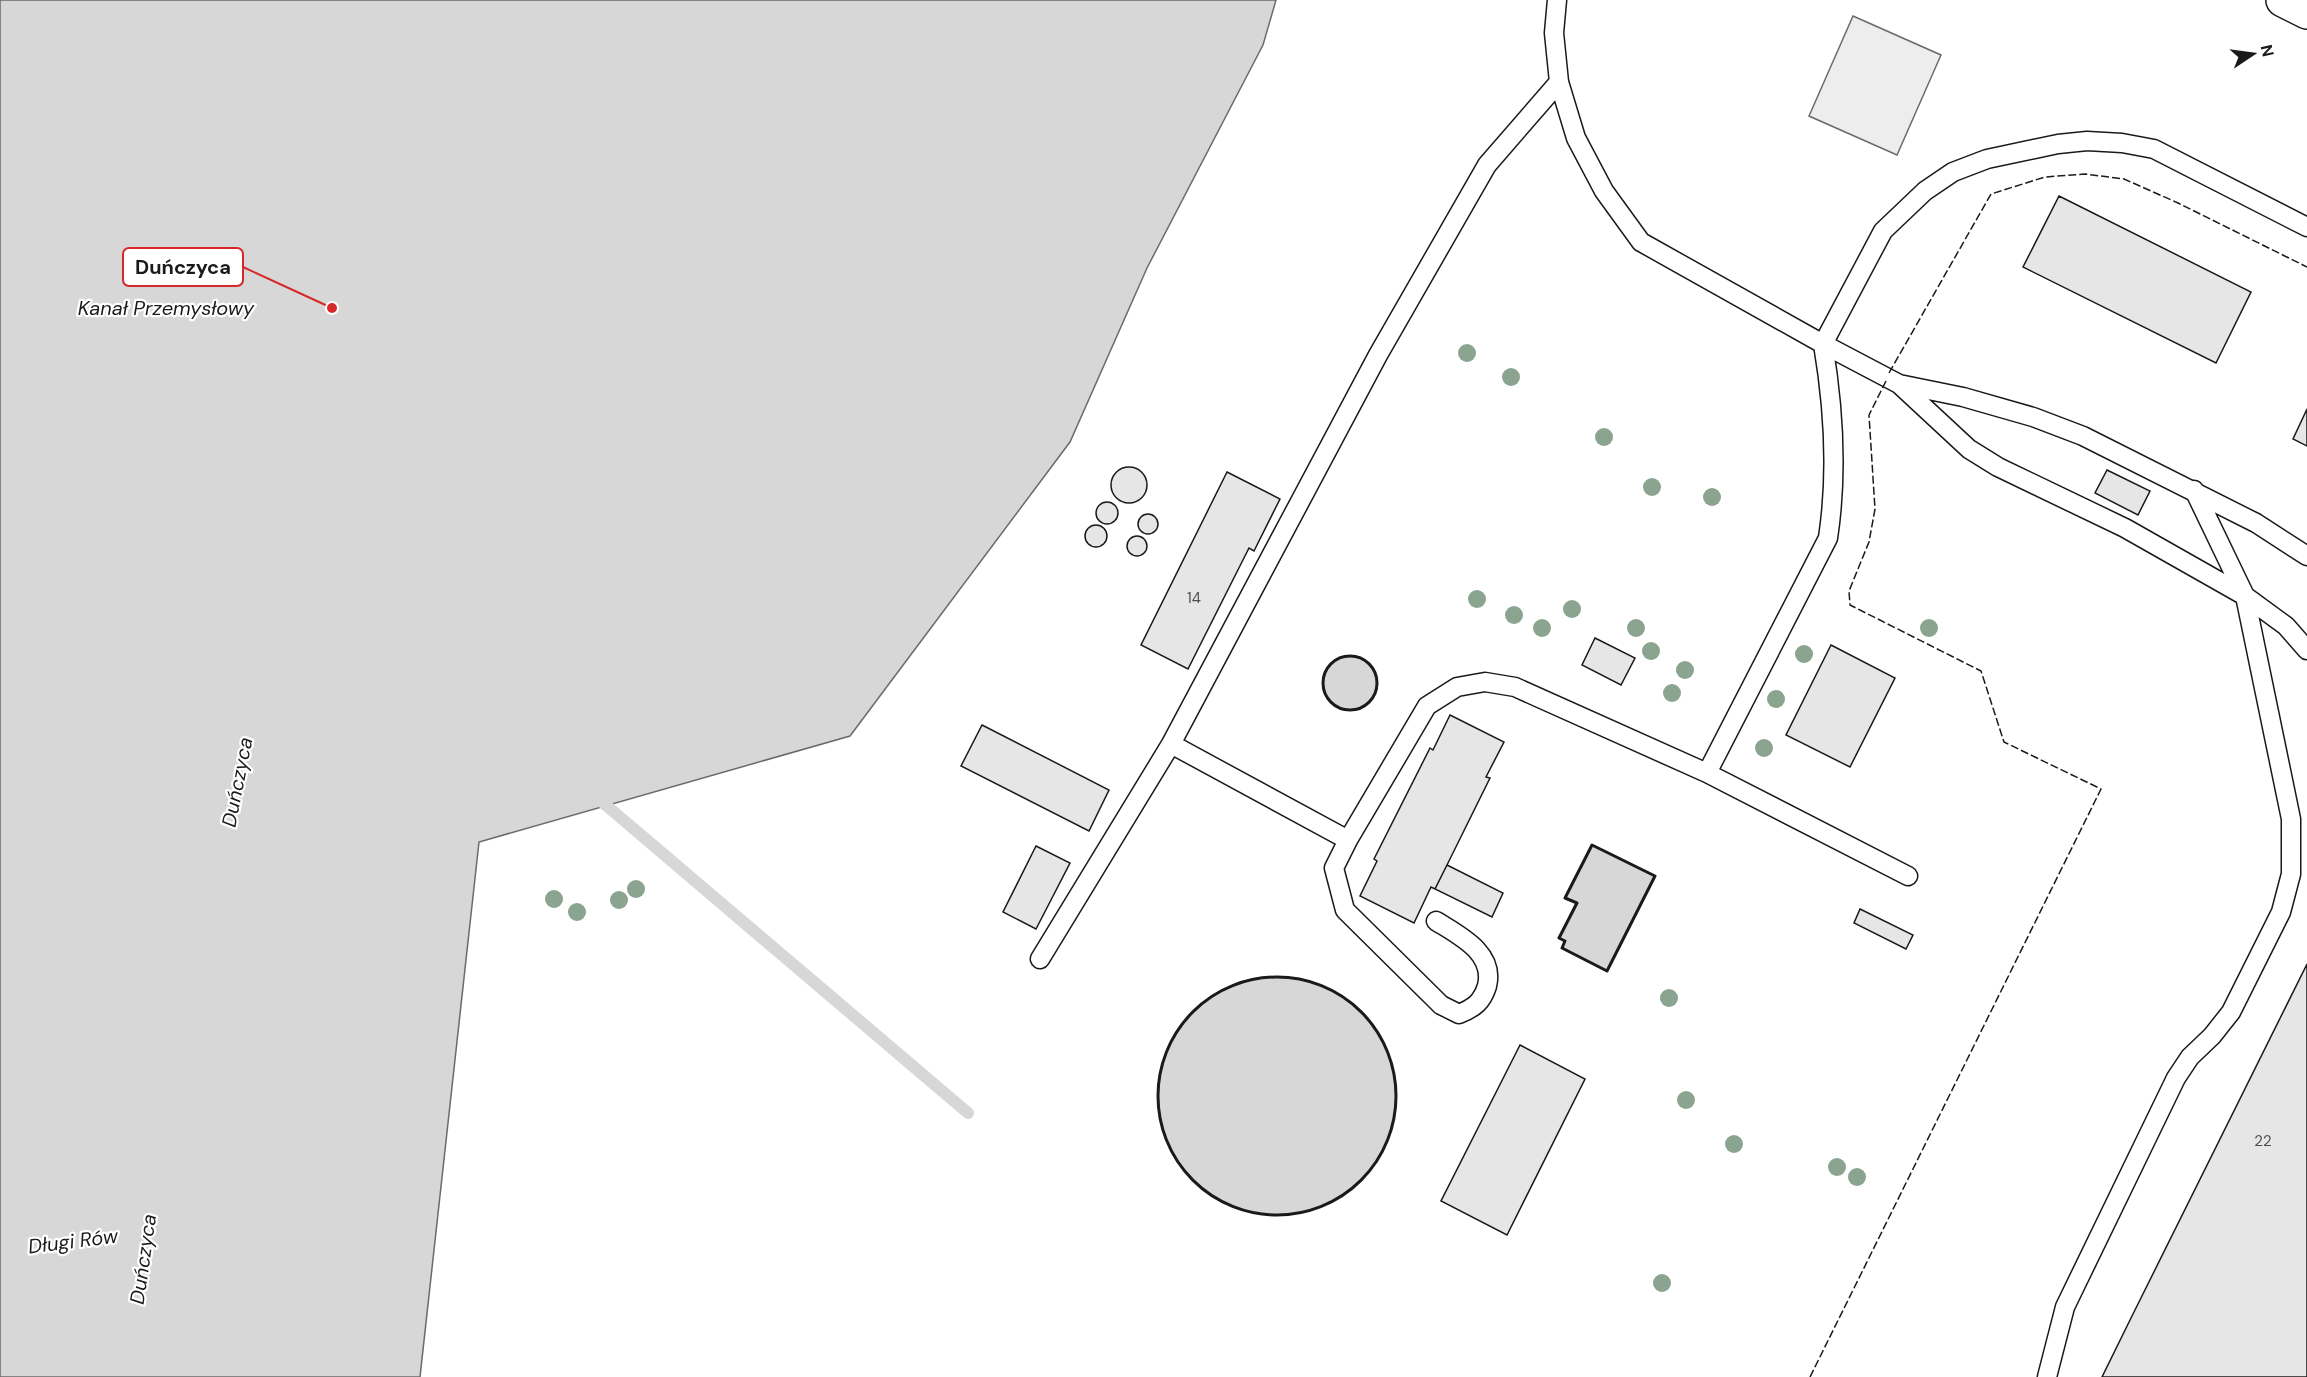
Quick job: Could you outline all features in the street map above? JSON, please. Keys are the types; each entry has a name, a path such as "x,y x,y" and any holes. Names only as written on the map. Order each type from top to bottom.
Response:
{"street":[{"path":"2283,0 2307,12"}],"lane":[{"path":"1557,0 1554,33 1559,82 1576,138 1604,191 1641,242 1899,384 1969,449 1998,467 2124,528 2245,596 2286,626 2307,650"},
{"path":"1040,959 1171,744 1378,355 1487,165 1559,82"},
{"path":"1707,773 1828,538 1834,497 1834,440 1823,344 1883,231 1925,191 1953,172 1987,159 2058,144 2087,141 2122,143 2154,149 2307,227"},
{"path":"1899,384 1963,397 2033,417 2083,436 2256,523 2307,556"},
{"path":"2047,1377 2065,1307 2176,1078 2190,1057 2212,1036 2231,1012 2281,912 2291,874 2290,819 2245,596 2194,490"},
{"path":"1436,921 1464,938 1481,953 1489,975 1484,997 1473,1008 1459,1014 1441,1005 1345,910 1334,868 1427,706 1457,687 1485,682 1515,687 1707,773 1908,876"},
{"path":"1171,744 1348,840"}],"shaded area":[{"path":"1853,16 1941,55 1897,155 1809,116"}],"water":[{"path":"0,0 1276,0 1263,45 1147,268 1070,442 850,736 479,842 420,1377 0,1377"},
{"path":"1345,656 1355,656 1365,660 1373,668 1377,683 1373,698 1365,706 1355,710 1345,710 1335,706 1327,698 1323,688 1323,678 1327,668 1335,660"},
{"path":"1592,845 1655,876 1607,971 1562,948 1565,941 1559,938 1576,903 1565,898"},
{"path":"1277,977 1300,979 1323,986 1343,997 1361,1012 1376,1030 1387,1050 1394,1073 1396,1096 1394,1119 1387,1142 1376,1162 1361,1180 1343,1195 1323,1206 1300,1213 1277,1215 1254,1213 1231,1206 1211,1195 1193,1180 1178,1162 1167,1142 1160,1119 1158,1096 1160,1073 1167,1050 1178,1030 1193,1012 1211,997 1231,986 1254,979"}],"building":[{"path":"2059,196 2251,292 2216,363 2023,267"},
{"path":"2307,409 2307,446 2293,439"},
{"path":"1129,467 1142,472 1147,485 1142,498 1129,503 1116,498 1111,485 1116,472"},
{"path":"2107,470 2150,491 2138,515 2095,493"},
{"path":"1227,472 1280,499 1254,551 1249,548 1188,669 1141,645"},
{"path":"1107,502 1115,505 1118,513 1115,521 1107,524 1099,521 1096,513 1099,505"},
{"path":"1148,514 1155,517 1158,524 1155,531 1148,534 1141,531 1138,524 1141,517"},
{"path":"1096,525 1104,528 1107,536 1104,544 1096,547 1088,544 1085,536 1088,528"},
{"path":"1137,536 1144,539 1147,546 1144,553 1137,556 1130,553 1127,546 1130,539"},
{"path":"1595,638 1635,658 1621,685 1582,665"},
{"path":"1831,645 1895,678 1850,767 1786,735"},
{"path":"1450,715 1504,742 1486,777 1490,778 1447,865 1435,889 1431,887 1414,923 1360,896 1377,861 1374,859 1430,748 1433,750"},
{"path":"982,725 1109,790 1089,831 961,766"},
{"path":"1036,846 1070,863 1036,929 1003,912"},
{"path":"1447,865 1503,893 1492,917 1435,889"},
{"path":"1860,909 1913,935 1906,949 1854,923"},
{"path":"2307,964 2307,1377 2102,1377 2131,1318"},
{"path":"1520,1045 1585,1079 1507,1235 1441,1201"}],"waterway":[{"path":"594,795 968,1113"}],"fence":[{"path":"1889,373 1991,194 2045,177 2085,174 2124,179 2307,267"},
{"path":"1810,1377 2101,789 2004,742 1981,671 1850,605 1849,591 1869,542 1875,509 1869,415 1886,381"}],"wall":[{"path":"1345,656 1355,656 1365,660 1373,668 1377,683 1373,698 1365,706 1355,710 1345,710 1335,706 1327,698 1323,688 1323,678 1327,668 1335,660 1345,656"},
{"path":"1592,845 1655,876 1607,971 1562,948 1565,941 1559,938 1577,903 1565,898 1592,845"},
{"path":"1277,977 1300,979 1323,986 1343,997 1361,1012 1376,1030 1387,1050 1394,1073 1396,1096 1394,1119 1387,1142 1376,1162 1361,1180 1343,1195 1323,1206 1300,1213 1277,1215 1254,1213 1231,1206 1211,1195 1193,1180 1178,1162 1167,1142 1160,1119 1158,1096 1160,1073 1167,1050 1178,1030 1193,1012 1211,997 1231,986 1254,979 1277,977"}],"place":[{"name":"Duńczyca","path":"332,308"}],"water label":[{"name":"Kanał Przemysłowy","path":"166,308"},
{"name":"Długi Rów","path":"73,1241"}]}
